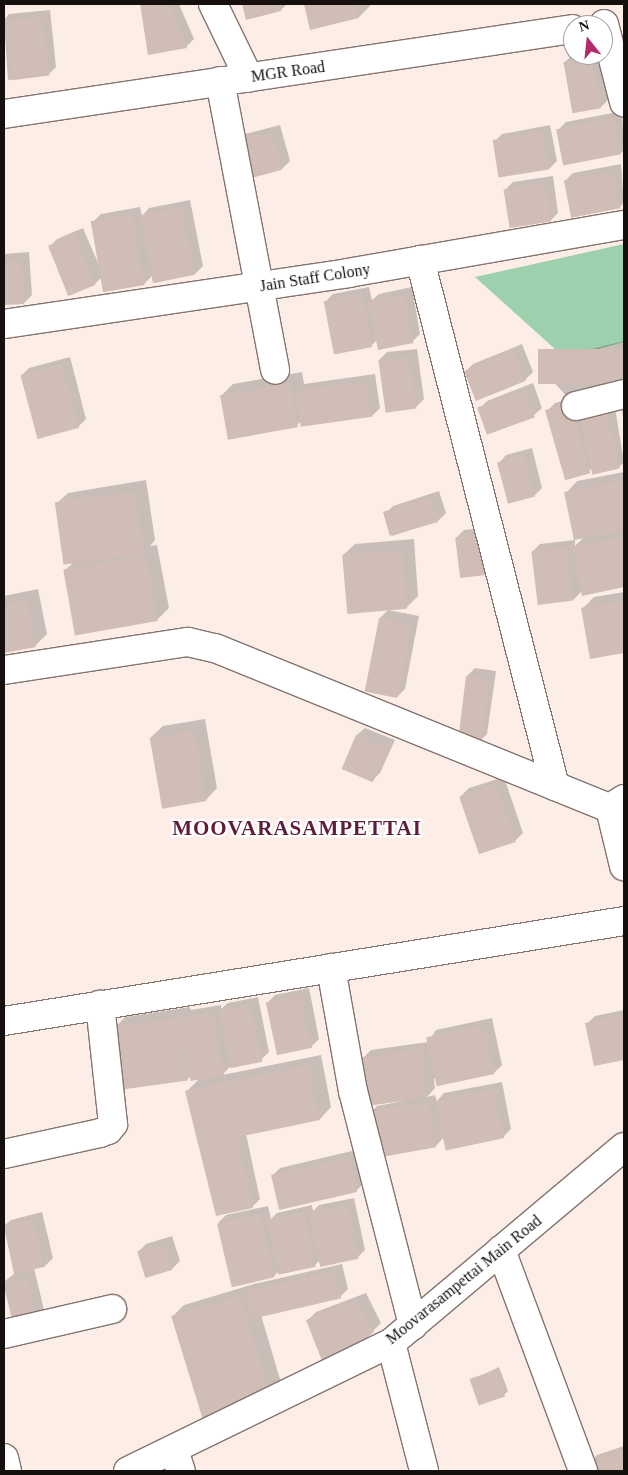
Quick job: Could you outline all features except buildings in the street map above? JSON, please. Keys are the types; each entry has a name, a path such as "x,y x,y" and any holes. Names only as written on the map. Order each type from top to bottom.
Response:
{"street":[{"path":"213,4 248,78"},
{"name":"MGR Road","path":"4,114 563,31"},
{"path":"613,44 624,102"},
{"path":"220,81 261,286 275,370"},
{"name":"Jain Staff Colony","path":"4,324 261,286 624,225"},
{"path":"420,260 555,786"},
{"path":"576,406 624,394"},
{"path":"4,670 188,642 215,648 555,786 617,803 624,866"},
{"path":"4,1018 100,1005 624,921"},
{"path":"331,968 353,1091 413,1325"},
{"path":"4,1154 100,1133 108,1130 113,1124 100,1005"},
{"name":"Moovarasampettai Main Road","path":"128,1471 177,1460 391,1343 624,1148"},
{"path":"502,1250 582,1471"},
{"path":"4,1334 112,1309"},
{"path":"391,1343 424,1471"},
{"path":"4,1458 8,1471"}],"green space":[{"path":"624,244 624,342 565,358 475,277"}],"district":[{"name":"MOOVARASAMPETTAI","path":"297,828"}]}
